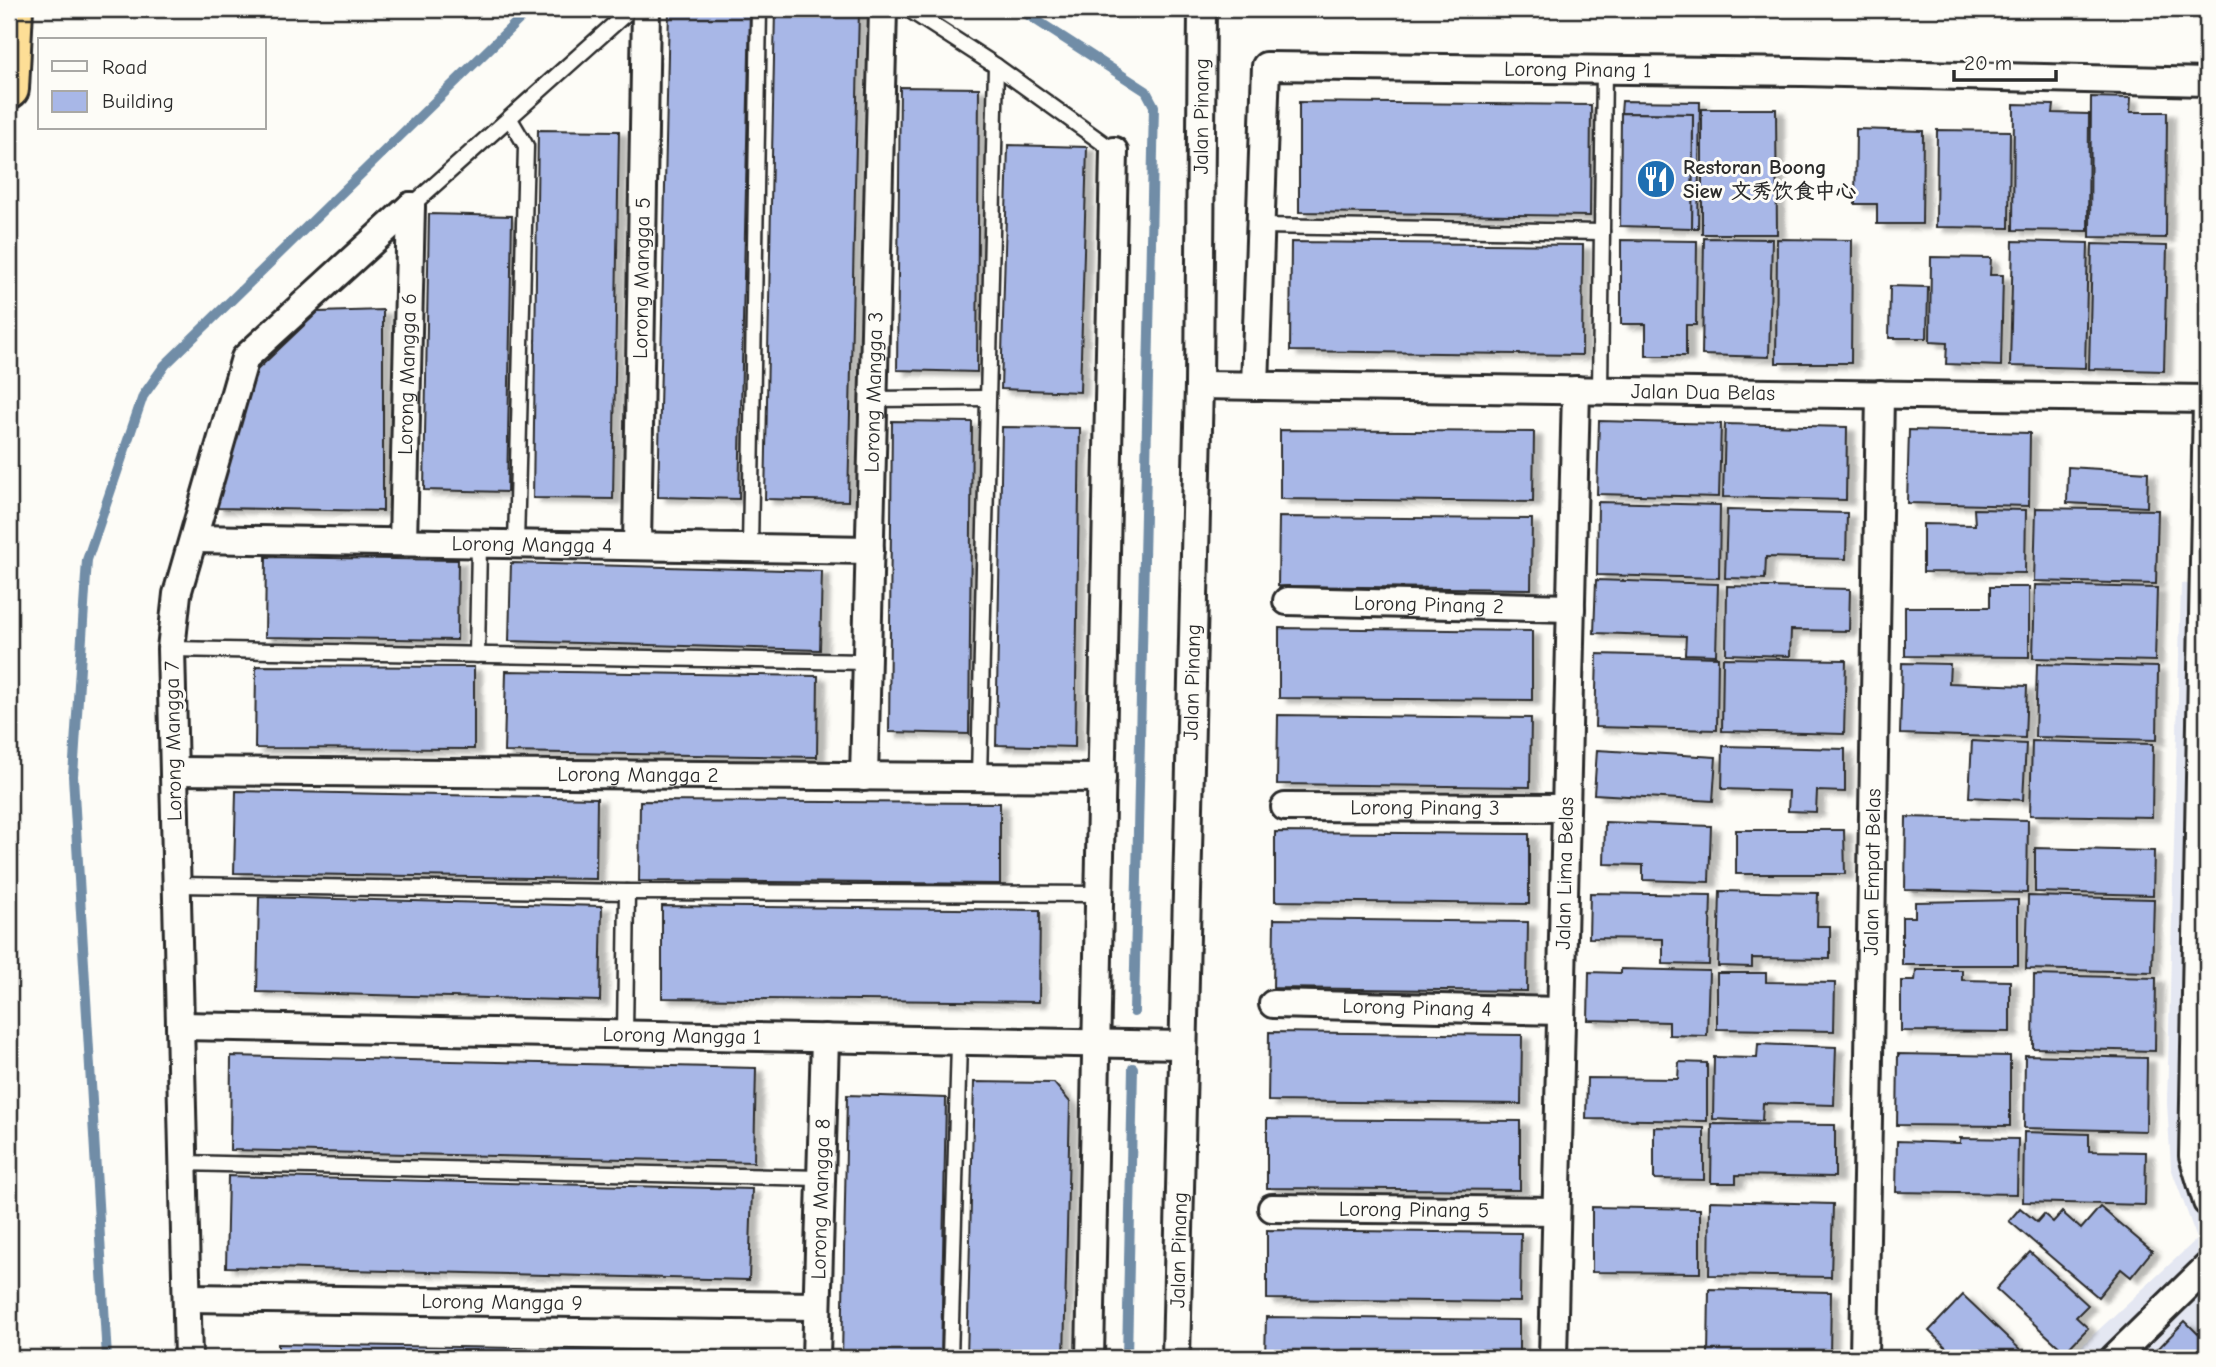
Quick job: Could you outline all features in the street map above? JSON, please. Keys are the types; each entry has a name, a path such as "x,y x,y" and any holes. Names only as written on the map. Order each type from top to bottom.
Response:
{"highway":[{"path":"9,89 13,9"}],"street":[{"name":"Lorong Mangga 5","path":"636,546 646,9"},
{"name":"Lorong Mangga 3","path":"864,777 883,9"},
{"name":"Jalan Pinang","path":"1176,1358 1199,385 1202,9"},
{"name":"Lorong Pinang 1","path":"1255,386 1266,66 1604,69 2207,82"},
{"path":"1090,1358 1114,151"},
{"name":"Lorong Mangga 7","path":"188,1358 171,649 177,594 245,358 411,206"},
{"name":"Lorong Mangga 6","path":"402,542 411,206"},
{"name":"Jalan Dua Belas","path":"1199,385 2207,399"},
{"name":"Jalan Lima Belas","path":"1553,1358 1571,608 1588,390"},
{"name":"Jalan Empat Belas","path":"1869,1355 1880,394"},
{"path":"2207,399 2203,860 2193,1156 2207,1202"},
{"name":"Lorong Mangga 4","path":"194,539 870,550"},
{"name":"Lorong Pinang 2","path":"1287,601 1571,608"},
{"name":"Lorong Mangga 2","path":"174,771 1102,778"},
{"name":"Lorong Pinang 3","path":"1285,807 1566,808"},
{"name":"Lorong Pinang 4","path":"1273,1004 1561,1011"},
{"name":"Lorong Mangga 1","path":"180,1026 1182,1045"},
{"name":"Lorong Mangga 8","path":"816,1358 825,1038"},
{"name":"Lorong Pinang 5","path":"1272,1208 1556,1211"},
{"path":"2114,1358 2207,1267"},
{"name":"Lorong Mangga 9","path":"187,1298 817,1306"}],"lane":[{"path":"411,206 632,9"},
{"path":"750,548 759,9"},
{"path":"908,9 996,66 1114,151"},
{"path":"979,778 996,66"},
{"path":"1588,390 1602,232 1604,69"},
{"path":"510,119 526,146 516,544"},
{"path":"1260,226 1602,232"},
{"path":"873,399 988,398"},
{"path":"477,655 478,544"},
{"path":"171,649 867,662"},
{"path":"177,885 627,892 1100,894"},
{"path":"625,1034 627,892"},
{"path":"950,1358 959,1042"},
{"path":"184,1163 821,1178"}],"shaded area":[{"path":"2181,583 2207,587 2207,1358 2068,1358 2197,1239 2171,1168 2167,1103"}],"building":[{"path":"669,9 750,9 739,499 658,497"},
{"path":"775,9 859,9 848,501 765,499"},
{"path":"900,87 979,88 977,372 897,370"},
{"path":"2091,97 2131,98 2130,112 2167,112 2166,238 2090,237"},
{"path":"1622,101 1700,102 1698,228 1692,228 1693,114 1621,113"},
{"path":"1299,102 1591,105 1590,216 1299,212"},
{"path":"2014,104 2054,105 2053,113 2089,114 2088,231 2013,230"},
{"path":"1702,109 1776,109 1777,234 1702,234"},
{"name":"Restoran Boong Siew 文秀饮食中心","path":"1621,113 1693,114 1692,228 1620,226"},
{"path":"1856,129 1923,131 1922,224 1877,224 1877,204 1855,204"},
{"path":"538,130 619,131 613,499 533,498"},
{"path":"1937,130 2010,131 2009,228 1936,227"},
{"path":"1008,145 1087,147 1080,392 1001,389"},
{"path":"429,214 512,216 507,492 424,490"},
{"path":"1704,238 1772,239 1769,357 1702,355"},
{"path":"1777,239 1852,240 1851,363 1776,363"},
{"path":"1621,240 1697,241 1696,325 1686,325 1686,356 1646,356 1646,324 1621,324"},
{"path":"2013,241 2088,243 2085,368 2010,366"},
{"path":"1291,242 1583,245 1582,355 1290,351"},
{"path":"2092,244 2167,246 2164,371 2089,369"},
{"path":"1931,257 1991,258 1990,275 2003,275 2001,366 1946,364 1947,343 1930,342"},
{"path":"1890,286 1928,287 1927,338 1889,338"},
{"path":"383,310 383,511 215,508 257,370 318,312"},
{"path":"892,421 972,422 969,734 889,732"},
{"path":"1599,421 1721,424 1719,497 1597,494"},
{"path":"1725,424 1847,427 1846,500 1723,497"},
{"path":"1002,427 1080,428 1075,747 996,745"},
{"path":"1280,430 1534,432 1533,502 1280,499"},
{"path":"1909,430 2030,433 2029,506 1907,503"},
{"path":"2068,467 2148,472 2147,507 2067,503"},
{"path":"1598,502 1720,505 1719,578 1597,575"},
{"path":"2036,508 2158,510 2156,584 2034,581"},
{"path":"1974,509 2026,510 2025,573 1923,572 1923,524 1975,525"},
{"path":"1727,510 1847,513 1846,559 1766,557 1765,579 1725,578"},
{"path":"1279,517 1532,519 1531,589 1278,586"},
{"path":"266,557 458,560 457,640 265,637"},
{"path":"511,563 822,571 820,650 509,641"},
{"path":"1596,580 1718,584 1716,655 1685,654 1686,636 1594,633"},
{"path":"2035,585 2157,588 2155,661 2033,658"},
{"path":"1727,586 1850,589 1849,631 1791,630 1790,656 1726,654"},
{"path":"1990,587 2029,587 2029,657 1905,656 1905,607 1990,607"},
{"path":"1279,628 1532,631 1532,700 1279,698"},
{"path":"1597,654 1718,657 1717,730 1595,727"},
{"path":"1723,658 1846,660 1844,734 1722,731"},
{"path":"1902,663 1950,664 1949,683 2027,686 2025,738 1900,734"},
{"path":"2037,664 2158,667 2157,740 2035,737"},
{"path":"256,666 474,667 474,749 255,748"},
{"path":"506,671 818,676 817,757 504,752"},
{"path":"1278,715 1531,718 1530,787 1277,784"},
{"path":"1972,741 2026,744 2023,800 1969,797"},
{"path":"2032,741 2153,744 2152,817 2030,815"},
{"path":"1723,746 1845,749 1845,792 1817,791 1816,812 1788,811 1789,791 1722,789"},
{"path":"1597,750 1716,757 1713,801 1594,794"},
{"path":"236,791 597,798 596,879 234,873"},
{"path":"640,801 1000,803 1000,884 639,881"},
{"path":"1906,817 2028,820 2027,893 1905,890"},
{"path":"1605,822 1711,826 1709,882 1643,880 1643,865 1604,864"},
{"path":"1736,830 1844,830 1845,874 1736,874"},
{"path":"1275,832 1529,834 1529,904 1275,901"},
{"path":"2035,848 2154,851 2153,895 2035,892"},
{"path":"1720,891 1818,893 1817,926 1830,926 1830,959 1752,958 1752,967 1718,966"},
{"path":"1590,893 1711,895 1709,965 1663,964 1663,939 1589,938"},
{"path":"2028,896 2154,899 2152,972 2026,969"},
{"path":"259,897 602,906 600,1001 257,992"},
{"path":"2018,900 2018,965 1902,965 1902,917 1915,917 1915,902"},
{"path":"662,906 1040,910 1039,1002 662,998"},
{"path":"1274,919 1528,922 1527,991 1273,988"},
{"path":"1621,969 1709,971 1707,1036 1669,1035 1669,1022 1588,1020 1589,972 1621,973"},
{"path":"1916,970 1962,970 1962,980 2010,981 2010,1032 1901,1031 1901,981 1915,981"},
{"path":"1717,973 1766,973 1766,982 1835,983 1834,1031 1717,1029"},
{"path":"2034,975 2156,978 2155,1051 2033,1048"},
{"path":"1269,1032 1522,1035 1521,1104 1268,1101"},
{"path":"1758,1044 1836,1047 1834,1105 1763,1103 1762,1121 1713,1119 1714,1057 1757,1058"},
{"path":"1898,1054 2010,1056 2010,1126 1897,1125"},
{"path":"2025,1055 2147,1058 2146,1131 2024,1128"},
{"path":"231,1056 756,1068 754,1162 230,1150"},
{"path":"1679,1062 1707,1063 1707,1121 1586,1119 1587,1078 1678,1079"},
{"path":"974,1082 1054,1083 1070,1102 1064,1358 967,1358"},
{"path":"847,1095 946,1098 941,1358 842,1358"},
{"path":"1267,1119 1520,1121 1520,1190 1267,1188"},
{"path":"1712,1124 1835,1125 1835,1177 1736,1175 1736,1183 1711,1183"},
{"path":"1654,1127 1704,1128 1704,1180 1654,1179"},
{"path":"2024,1132 2089,1134 2089,1151 2146,1152 2145,1205 2023,1202"},
{"path":"1960,1138 2018,1139 2017,1194 1896,1192 1897,1141 1960,1143"},
{"path":"228,1176 752,1189 749,1280 226,1267"},
{"path":"1710,1201 1833,1204 1831,1277 1709,1275"},
{"path":"1592,1207 1700,1209 1700,1273 1592,1272"},
{"path":"2100,1207 2152,1251 2131,1277 2121,1269 2098,1297 2009,1221 2020,1208 2037,1222 2044,1214 2053,1222 2062,1212 2081,1229"},
{"path":"1267,1230 1521,1233 1520,1302 1267,1299"},
{"path":"2030,1252 2088,1305 2076,1317 2088,1328 2065,1352 1996,1289"},
{"path":"1709,1289 1831,1292 1830,1358 1708,1355"},
{"path":"1963,1295 2027,1356 1957,1358 1929,1331"},
{"path":"1266,1317 1519,1320 1519,1358 1265,1358"},
{"path":"2185,1321 2198,1334 2207,1324 2207,1358 2149,1358"},
{"path":"278,1344 748,1352 748,1358 278,1358"}],"waterway":[{"path":"107,1358 73,776 87,560 143,396 165,365 530,9"},
{"path":"1019,9 1146,91 1154,106 1134,1012"},
{"path":"1127,1358 1133,1068"}],"place":[{"name":"Restoran Boong Siew 文秀饮食中心","path":"1656,179"}]}
